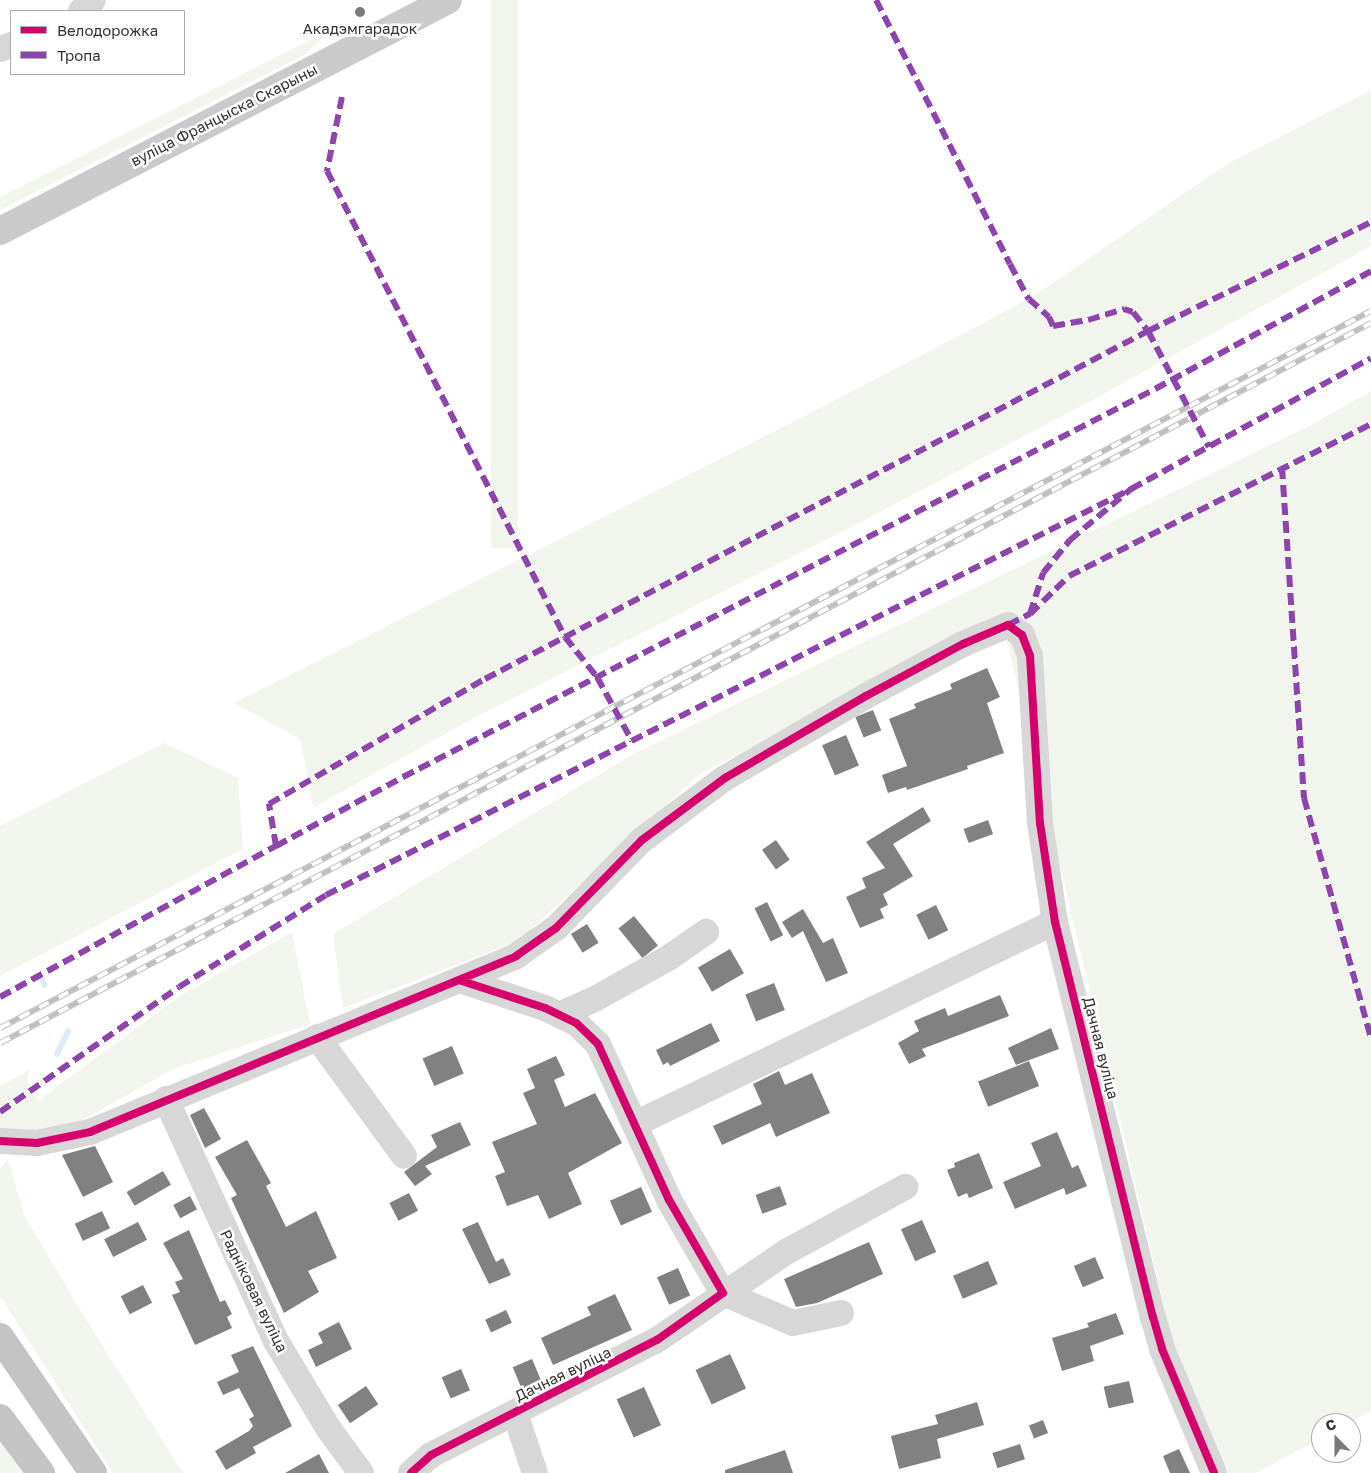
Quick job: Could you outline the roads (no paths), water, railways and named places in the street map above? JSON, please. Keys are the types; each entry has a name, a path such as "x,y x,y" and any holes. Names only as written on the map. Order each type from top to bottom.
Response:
{"highway":[{"path":"0,1337 93,1473"},
{"path":"0,1418 40,1473"}],"main road":[{"name":"вуліца Францыска Скарыны","path":"0,231 448,0"}],"street":[{"path":"82,10 93,0"},
{"name":"Дачная вуліца","path":"459,980 516,956 540,942 642,840 725,778 875,691 963,644 1008,625 1022,635 1030,656 1040,823 1055,922 1162,1349 1214,1473"},
{"path":"635,1124 1055,922"},
{"path":"559,1015 593,1000 670,957 706,932"},
{"path":"0,1141 37,1143 67,1138 459,980 559,1015 576,1023 598,1044 669,1200 723,1293 793,1323 841,1313"},
{"path":"317,1037 404,1156"},
{"name":"Радніковая вуліца","path":"166,1099 276,1341 328,1428 360,1473"},
{"name":"Дачная вуліца","path":"411,1473 431,1455 650,1344 786,1252 905,1187"},
{"path":"515,1413 535,1473"}],"waterway":[{"path":"43,980 45,985"},
{"path":"57,1054 68,1031"}],"railway":[{"path":"0,1028 1371,311"},
{"path":"0,1043 1371,323"}],"place":[{"name":"Акадэмгарадок","path":"360,12"}]}
